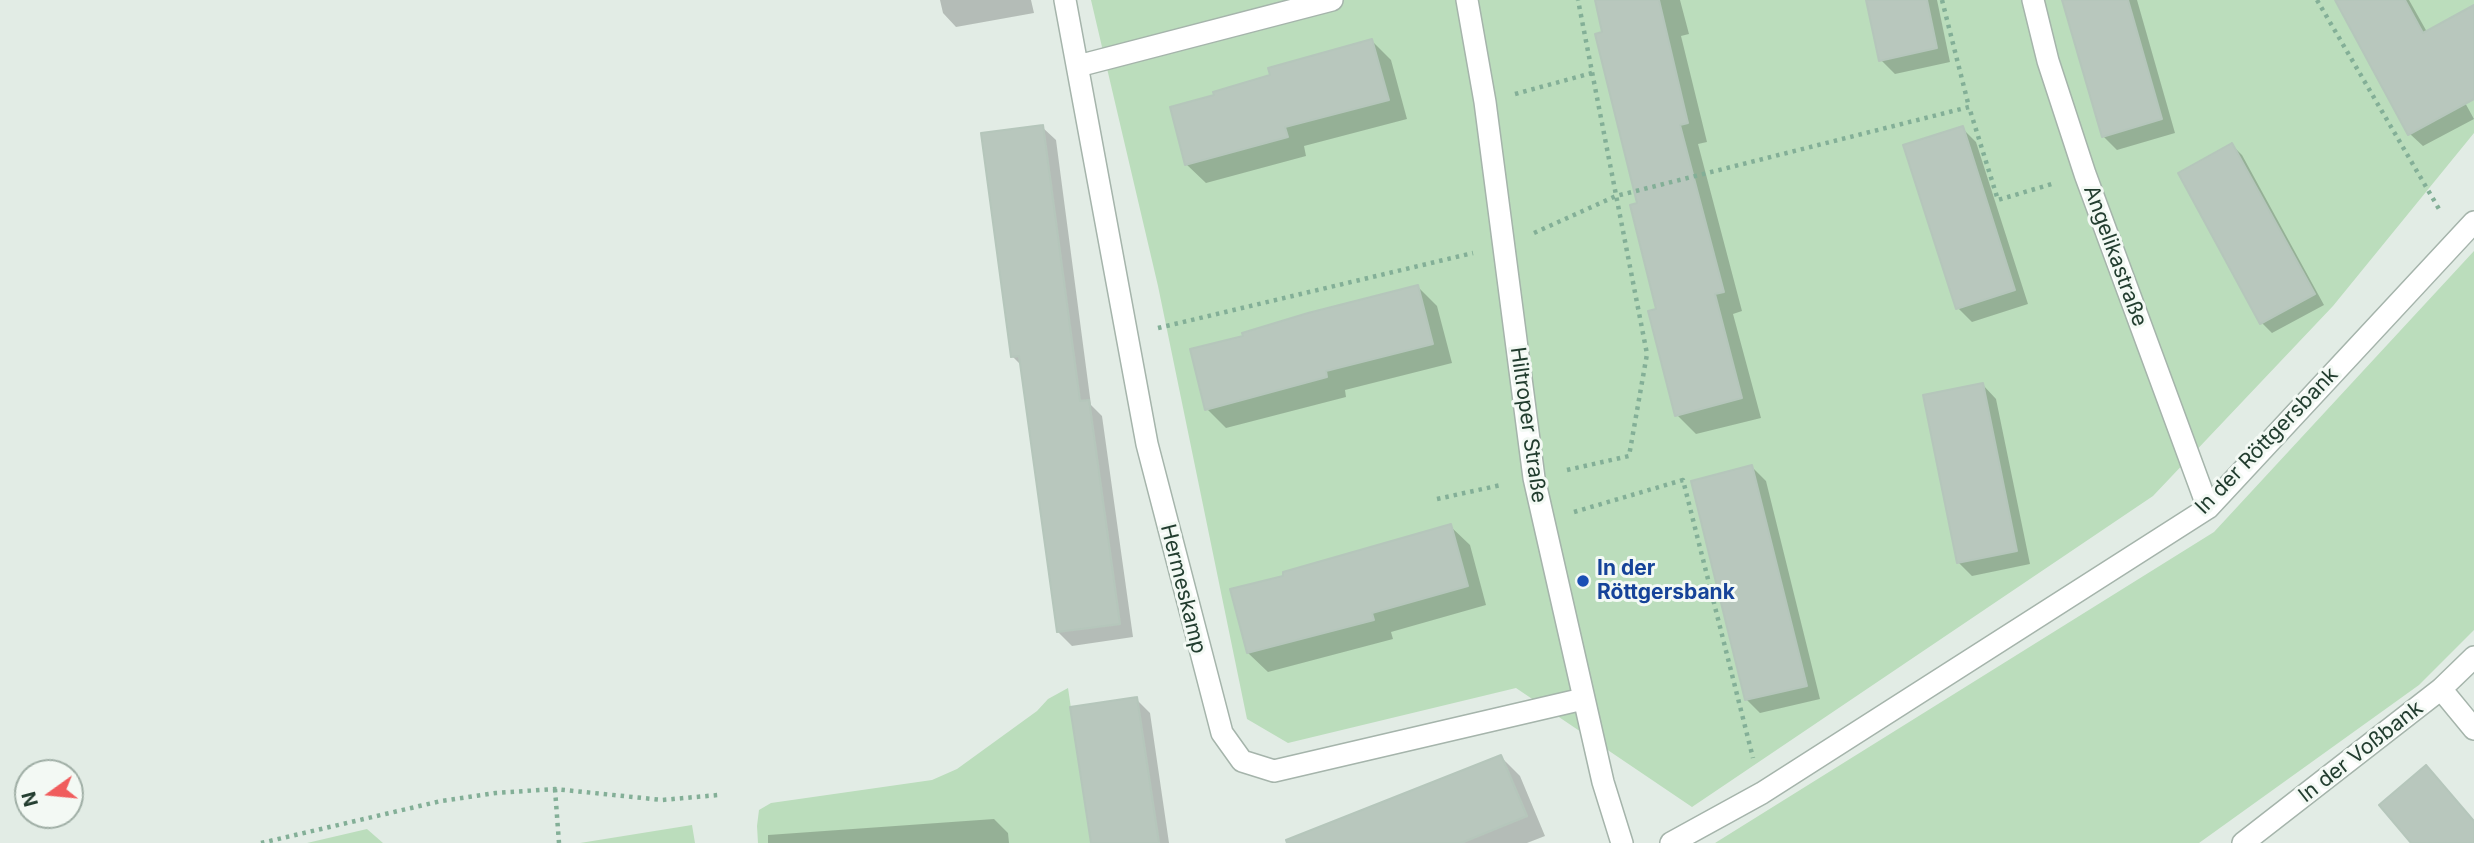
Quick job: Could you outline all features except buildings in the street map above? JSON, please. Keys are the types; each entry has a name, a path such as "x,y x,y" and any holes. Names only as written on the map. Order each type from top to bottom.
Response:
{"street":[{"name":"Hermeskamp","path":"1065,0 1147,444 1222,733 1242,761 1274,771 1583,699"},
{"path":"1078,66 1332,0"},
{"name":"Hiltroper Straße","path":"1467,0 1485,102 1542,522 1603,782 1622,843"},
{"name":"Angelikastraße","path":"2033,0 2048,61 2085,174 2208,508"},
{"name":"In der Röttgersbank","path":"1671,843 1762,793 2208,508 2474,222"},
{"name":"In der Voßbank","path":"2243,843 2441,689 2474,657"},
{"path":"2441,689 2474,729"}],"path":[{"path":"1437,499 1629,456 1647,354 1578,0"},
{"path":"1942,0 1969,107 1998,200 2085,174"},
{"path":"2317,0 2457,240"},
{"path":"1485,102 1592,73"},
{"path":"1126,335 1503,246 1616,196 1969,107"},
{"path":"1542,522 1683,480 1762,793"},
{"path":"261,843 441,801 496,793 555,789 662,800 718,795"},
{"path":"555,789 559,843"}],"green space":[{"path":"1091,0 2474,0 2474,133 2333,306 2153,496 1692,807 1516,688 1288,743 1247,719 1158,286"},
{"path":"2474,251 2474,630 2419,685 2199,843 1715,843 2214,532"},
{"path":"1068,688 1091,843 758,843 759,810 771,803 932,780 957,769 1037,711 1048,699"},
{"path":"692,825 695,843 580,843"},
{"path":"367,829 383,843 307,843"}],"place":[{"name":"In der Röttgersbank","path":"1583,581"}]}
